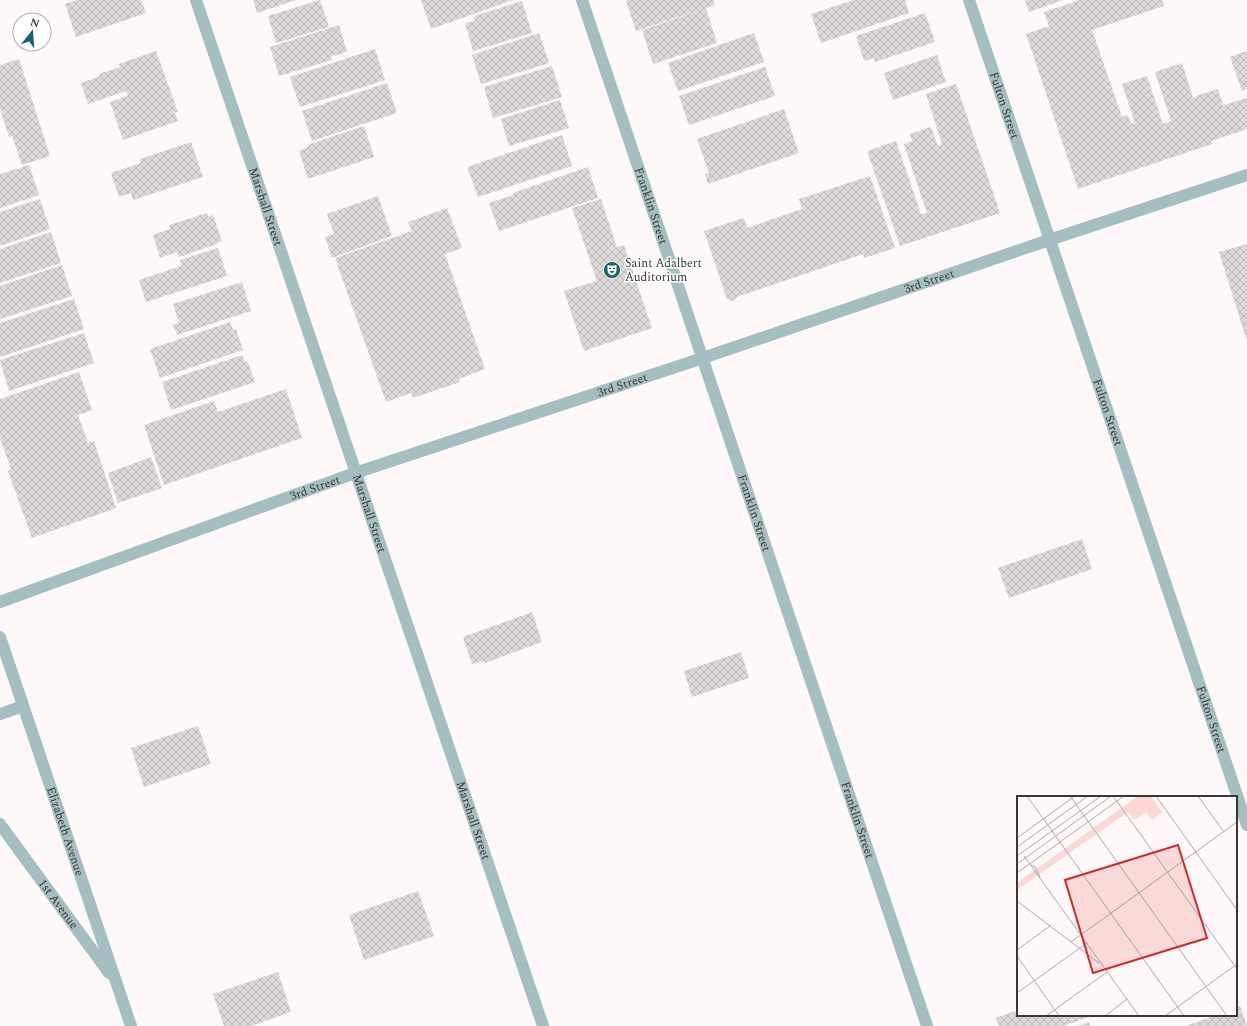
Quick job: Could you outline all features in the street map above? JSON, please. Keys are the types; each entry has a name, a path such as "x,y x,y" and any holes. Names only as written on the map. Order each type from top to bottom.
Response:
{"street":[{"name":"Marshall Street","path":"196,0 543,1026"},
{"name":"Franklin Street","path":"582,0 927,1026"},
{"name":"Fulton Street","path":"969,0 1247,825"},
{"name":"3rd Street","path":"0,602 355,473 1247,175"},
{"name":"Elizabeth Avenue","path":"0,637 131,1026"},
{"path":"0,714 23,706"},
{"name":"1st Avenue","path":"0,824 116,984"}],"building":[{"path":"77,0 141,0 146,13 76,37 65,4"},
{"path":"253,0 296,0 257,13"},
{"path":"320,0 329,27 276,43 268,16"},
{"path":"421,0 513,0 431,29"},
{"path":"713,0 715,5 636,31 626,1"},
{"path":"854,0 905,0 909,13 821,43 811,14"},
{"path":"1025,0 1063,0 1029,12"},
{"path":"1080,0 1162,0 1164,6 1092,30 1122,117 1128,115 1131,124 1135,123 1122,84 1147,76 1163,124 1171,121 1155,72 1182,63 1193,98 1218,89 1223,105 1247,98 1247,129 1211,141 1212,144 1078,189 1026,34 1049,26 1044,12"},
{"path":"522,1 532,33 473,51 465,23 475,21 474,16"},
{"path":"706,8 717,43 653,64 642,30"},
{"path":"925,13 935,42 875,62 874,58 864,61 856,36"},
{"path":"339,25 347,52 330,57 332,60 279,76 270,47"},
{"path":"539,33 549,63 481,84 472,55"},
{"path":"754,33 764,62 678,91 668,63"},
{"path":"375,49 385,80 300,107 290,77"},
{"path":"156,51 178,112 175,112 178,121 123,140 110,102 128,96 126,91 88,104 81,83 100,76 99,74 120,67 119,64"},
{"path":"1247,51 1247,89 1242,91 1230,57"},
{"path":"937,55 946,82 893,100 884,73"},
{"path":"19,59 50,156 22,165 12,136 9,137 0,109 0,65"},
{"path":"552,66 562,97 493,118 484,87"},
{"path":"765,67 775,96 689,125 679,96"},
{"path":"387,83 397,113 312,141 302,111"},
{"path":"956,84 1000,213 900,246 867,151 896,141 921,214 927,213 904,144 912,141 910,134 931,127 938,146 942,144 926,94"},
{"path":"560,100 569,128 509,146 501,119"},
{"path":"784,109 799,153 708,184 705,174 709,173 697,139"},
{"path":"364,126 374,157 308,179 299,151 308,147 307,145"},
{"path":"562,135 572,166 478,197 467,167"},
{"path":"191,142 203,177 133,200 131,193 119,197 111,173 141,163 140,159"},
{"path":"29,165 39,195 0,208 0,174"},
{"path":"588,167 598,198 499,231 489,203"},
{"path":"870,176 895,248 864,258 863,254 737,297 732,301 727,299 704,231 744,218 747,228 802,209 799,199"},
{"path":"378,196 392,236 332,258 325,237 334,234 327,214"},
{"path":"40,199 50,229 0,246 0,212"},
{"path":"601,199 617,247 604,252 624,245 652,328 584,351 564,291 597,281 572,208"},
{"path":"447,208 462,248 445,254 485,369 459,379 460,382 413,398 411,393 386,402 335,258 412,231 408,222"},
{"path":"207,213 208,217 213,215 222,241 179,257 177,252 160,258 153,235 170,229 169,225"},
{"path":"51,232 61,263 0,283 0,249"},
{"path":"1247,244 1247,341 1219,252"},
{"path":"218,248 227,276 146,302 139,280 181,266 180,260"},
{"path":"62,265 72,296 0,319 0,286"},
{"path":"242,282 251,311 177,335 173,325 179,323 173,304"},
{"path":"74,299 84,329 0,357 0,323"},
{"path":"230,322 233,330 236,329 243,350 160,378 150,349"},
{"path":"84,333 94,363 9,391 0,360"},
{"path":"242,355 245,362 248,362 255,382 171,410 162,382"},
{"path":"79,372 92,410 78,415 88,443 94,441 116,508 32,538 8,471 11,469 0,438 0,399"},
{"path":"286,389 302,438 164,485 144,425 214,401 218,412"},
{"path":"151,457 162,488 118,503 108,473"},
{"path":"1082,539 1092,569 1009,598 998,568"},
{"path":"532,612 542,642 485,663 484,661 472,664 463,637"},
{"path":"741,652 749,678 692,697 684,671"},
{"path":"198,726 211,764 144,787 131,748"},
{"path":"418,891 434,936 364,960 349,915"},
{"path":"278,972 291,1012 251,1026 224,1026 213,994"},
{"path":"1240,1006 1247,1026 1186,1026 1213,1016 1237,1016 1237,1008"},
{"path":"1017,1010 1017,1016 1089,1017 1063,1026 999,1026 996,1018"},
{"path":"1089,1022 1090,1026 1078,1026"}],"place":[{"name":"Saint Adalbert Auditorium","path":"612,270"}]}
